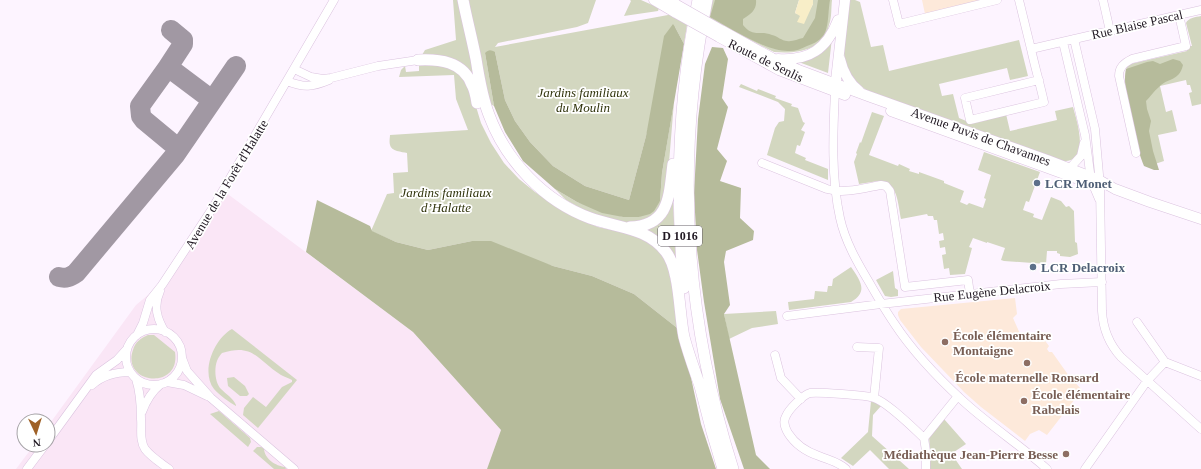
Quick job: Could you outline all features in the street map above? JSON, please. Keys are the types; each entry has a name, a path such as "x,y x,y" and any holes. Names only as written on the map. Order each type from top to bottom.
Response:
{"highway":[{"name":"D 1016","path":"463,0 487,110 499,139 515,161 535,184 565,206 602,222 638,231 660,245 669,256 676,276 685,338 702,392"},
{"name":"D 1016","path":"466,0 468,19"},
{"name":"D 1016","path":"622,226 638,226 649,223 659,216 666,206 669,196 688,54 698,0"},
{"name":"D 1016","path":"707,0 698,49 691,107 688,177 690,236 694,292 702,348 716,409 733,469"},
{"path":"418,60 443,61 454,64 465,73 473,85 480,111 488,130 503,150 515,161"},
{"name":"D 1016","path":"684,91 679,170 680,240 689,325 702,392 723,469"}],"main road":[{"path":"654,0 674,6 720,33"},
{"path":"833,87 840,0"},
{"path":"833,87 845,0"},
{"path":"772,58 794,59 814,53 828,40 833,33 838,20"},
{"name":"Route de Senlis","path":"720,33 833,87"},
{"name":"Route de Senlis","path":"720,33 779,70 833,87"},
{"path":"839,50 840,61 844,73 853,85 864,94"},
{"name":"Avenue Puvis de Chavannes","path":"833,87 864,94 1070,168 1096,181"},
{"name":"Avenue Puvis de Chavannes","path":"833,87 1096,181 1157,205 1201,219"}],"street":[{"name":"Avenue de la Forêt d'Halatte","path":"137,335 143,323 150,300 162,285 212,209 334,0"},
{"path":"893,0 899,24 997,0"},
{"path":"1019,0 1039,80 1044,102 970,120 964,98 1039,80"},
{"path":"1103,0 1110,31"},
{"name":"Rue Blaise Pascal","path":"1031,49 1201,10"},
{"path":"1136,153 1119,76 1120,69 1124,63 1132,59 1186,46 1179,15"},
{"name":"Rue Blaise Pascal","path":"1074,39 1095,133 1096,181"},
{"path":"1063,42 1100,202 1102,316 1105,332 1118,354 1201,429"},
{"path":"294,69 307,76 323,79 378,66 418,60"},
{"path":"288,81 297,85 309,87 318,85 337,76"},
{"path":"833,87 835,191 840,218 847,241 881,304 916,353 937,376 980,415 1047,469"},
{"path":"1085,135 1095,133"},
{"path":"1070,168 1081,156 1084,150 1085,135"},
{"path":"762,163 835,191 881,185 886,186 890,191 905,287 968,280 970,294"},
{"name":"Rue Eugène Delacroix","path":"787,316 1061,284 1102,282"},
{"name":"Avenue de la Forêt d'Halatte","path":"162,285 156,307 158,319 165,332"},
{"path":"1137,322 1165,362 1201,376"},
{"path":"56,430 96,375 117,360 137,335 152,329 165,332 175,340 180,348 187,371 211,398 294,469"},
{"path":"857,347 878,348 874,398"},
{"path":"126,350 126,363 139,390 141,436 143,445 148,452 169,469"},
{"path":"141,417 144,407 154,390 174,376 178,370 181,355"},
{"path":"775,355 781,378 801,399"},
{"path":"1085,469 1147,381 1165,362"},
{"path":"84,392 105,376 116,373 133,376 147,384 153,385 164,383 184,385 211,398"},
{"path":"846,469 839,463 807,451 788,433 785,424 786,415 801,399 810,394 818,393 874,398 886,405 924,438 926,469"},
{"path":"924,438 958,396"},
{"path":"27,469 39,453"}],"shaded area":[{"path":"922,0 983,0 925,14"},
{"path":"221,189 413,332 501,430 487,469 16,469 28,453 56,453 56,415 136,305 154,290 183,250"},
{"path":"1015,298 1017,314 1013,318 1021,336 1043,338 1049,346 1047,349 1049,352 1052,352 1069,376 1082,390 1047,435 1039,430 1030,434 1025,441 964,392 921,347 900,320 898,315 898,312 901,309"}],"green space":[{"path":"453,0 459,0 476,85 469,73 422,55 425,50 456,40"},
{"name":"Jardins familiaux du Moulin","path":"469,0 596,0 588,23 577,27 498,43 495,47 668,15 672,15 687,25 684,44 675,27 629,200 585,186 553,166 530,142 515,121 505,100 495,52 485,53 494,106 490,104 470,13"},
{"path":"630,0 641,0 659,8 658,11 624,16 631,1"},
{"path":"712,0 799,0 795,13 806,17 813,4 813,0 832,0 831,19 826,34 815,45 808,49 799,51 774,52 707,18"},
{"path":"715,0 756,0 756,6 754,9 743,19 743,25 754,33 767,34 783,40 793,41 803,38 815,18 818,0 830,0 826,29 821,38 801,49 789,51 770,48 760,44 710,17"},
{"path":"849,0 860,2 871,47 883,45 889,71 1019,40 1028,76 1010,80 1007,68 939,84 942,96 953,94 959,118 971,123 1006,114 1010,131 1057,120 1055,111 1073,107 1080,140 1077,156 1071,160 1062,161 866,90 850,74 845,59 844,53"},
{"path":"1201,16 1201,104 1192,106 1189,93 1192,92 1190,85 1187,85 1186,80 1160,86 1166,112 1172,110 1177,131 1158,135 1164,161 1155,164 1145,154 1139,155 1129,113 1126,69 1130,64 1187,51 1186,46 1192,46 1186,23 1190,19"},
{"path":"673,24 684,44 662,173 660,201 654,211 650,214 639,217 623,217 602,213 577,202 555,189 523,161 505,132 494,106 485,53 490,50 495,52 505,100 515,121 530,142 553,166 585,186 629,200 646,136 664,36"},
{"path":"832,38 828,73 796,61"},
{"path":"712,47 723,48 728,59 722,98 728,107 717,149 727,161 720,181 741,188 740,218 754,231 753,240 726,251 724,262 730,305 724,314 756,455 770,469 744,469 720,399 704,302 697,250 694,193 698,119 705,64"},
{"path":"1173,59 1180,61 1183,65 1179,74 1162,84 1146,101 1151,121 1149,131 1159,170 1154,170 1144,166 1137,146 1127,103 1125,78 1126,69 1147,62 1153,61 1160,64"},
{"name":"Jardins familiaux d’Halatte","path":"419,64 435,64 456,69 471,90 481,123 491,143 504,163 519,179 535,192 568,214 598,227 635,235 662,250 668,267 681,331 634,294 592,276 553,266 472,241 428,250 396,242 371,231 387,194 394,193 393,173 408,172 407,153 392,149 390,135 468,130 456,99 454,75 399,77 401,70 405,66 406,72 419,71"},
{"path":"741,84 757,91 758,89 776,96 775,98 792,104 791,106 798,108 803,122 805,123 801,130 805,132 800,146 797,145 795,153 806,158 805,160 828,169 828,180 767,155 775,128 779,122 784,121 785,109 778,102 739,87"},
{"path":"674,102 666,199 661,209 643,222 625,223 587,212 566,200 555,189 577,202 623,217 639,217 660,201 662,173"},
{"path":"872,112 884,116 869,155 898,166 899,164 910,169 909,171 919,174 919,172 944,181 944,183 964,191 960,202 967,205 969,203 983,208 986,199 984,198 991,175 978,170 984,152 1040,172 1029,202 1026,201 1023,210 1034,214 1033,217 1042,220 1051,197 1061,201 1066,207 1069,206 1074,211 1075,242 1077,243 1078,254 1070,257 1060,256 1057,251 1047,251 1046,264 1004,261 1001,260 1005,248 973,238 969,247 972,248 965,274 950,275 949,268 944,269 942,255 946,254 945,247 940,248 939,241 944,240 943,233 939,234 937,220 934,220 933,216 928,216 927,214 901,219 896,194 890,185 885,182 878,181 859,184 854,162"},
{"path":"317,200 370,226 372,231 396,242 428,250 472,241 491,241 553,266 592,276 634,294 681,331 701,424 716,469 487,469 501,430 413,332 306,252"},
{"path":"673,201 676,259 642,229"},
{"path":"851,267 860,281 861,286 860,294 857,298 851,302 789,310 788,302 814,299 815,291 827,292 828,286 832,286 833,279"},
{"path":"893,271 895,288 898,290 898,296 885,296 876,280"},
{"path":"776,311 778,324 752,328 729,339 724,314"},
{"path":"232,329 297,380 258,428 243,415 244,408 253,397 266,407 282,387 292,382 292,380 281,375 254,355 241,350 233,350 222,353 218,358 215,372 216,380 219,386 233,400 236,406 221,396 210,382 209,364 215,347 226,333"},
{"path":"148,335 154,335 175,352 174,365 169,373 161,377 152,378 143,376 135,370 132,361 135,345"},
{"path":"234,377 245,386 249,394 247,396 240,396 228,386 227,378"},
{"path":"871,401 874,401 881,406 873,415 872,436 909,469 889,469 870,450 853,466 841,458 868,432"},
{"path":"219,411 250,438 251,442 248,447 210,414"},
{"path":"944,419 966,444 954,452 956,454 953,456 962,469 929,469 929,436"},
{"path":"257,447 264,448 268,459 285,467 286,469 274,469 253,451"}],"sand":[{"path":"799,0 813,0 813,4 804,24 797,22 800,16 795,13"}],"taxiway":[{"path":"168,67 183,44 183,40 171,30"},
{"path":"59,277 64,278 72,276 76,273 175,155 236,66"},
{"path":"179,149 144,120 141,116 140,106 168,67 212,100"}],"place":[{"name":"LCR Monet","path":"1037,183"},
{"name":"LCR Delacroix","path":"1033,267"},
{"name":"École élémentaire Montaigne","path":"945,342"},
{"name":"École maternelle Ronsard","path":"1027,363"},
{"name":"École élémentaire Rabelais","path":"1024,401"},
{"name":"Médiathèque Jean-Pierre Besse","path":"1066,454"}]}
